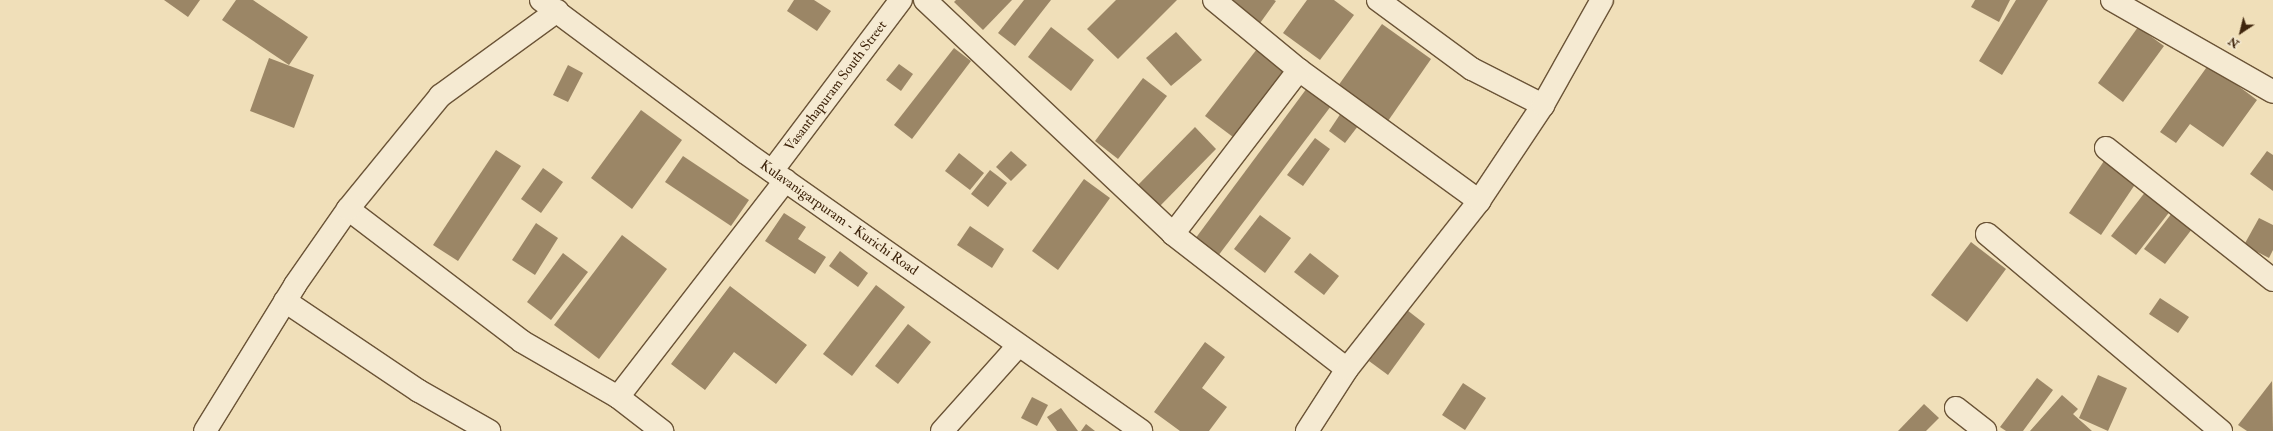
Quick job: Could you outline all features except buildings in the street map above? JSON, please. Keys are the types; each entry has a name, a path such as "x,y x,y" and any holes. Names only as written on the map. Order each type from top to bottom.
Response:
{"street":[{"name":"Vasanthapuram South Street","path":"618,397 779,176 900,0"},
{"path":"925,0 1173,234 1347,369"},
{"path":"1214,0 1299,70 1479,201"},
{"path":"1378,0 1472,69 1542,105"},
{"path":"1307,431 1347,369 1479,201 1542,105 1602,0"},
{"path":"2112,0 2273,92"},
{"name":"Kulavanigarpuram - Kurichi Road","path":"549,6 779,176 1141,431"},
{"path":"205,431 285,301 348,209 440,96 549,6"},
{"path":"1173,234 1299,70"},
{"path":"2106,148 2273,280"},
{"path":"348,209 521,341 618,397 662,431"},
{"path":"1987,234 2222,431"},
{"path":"285,301 420,391 489,431"},
{"path":"942,431 1019,345"},
{"path":"1956,408 1985,431"}]}
